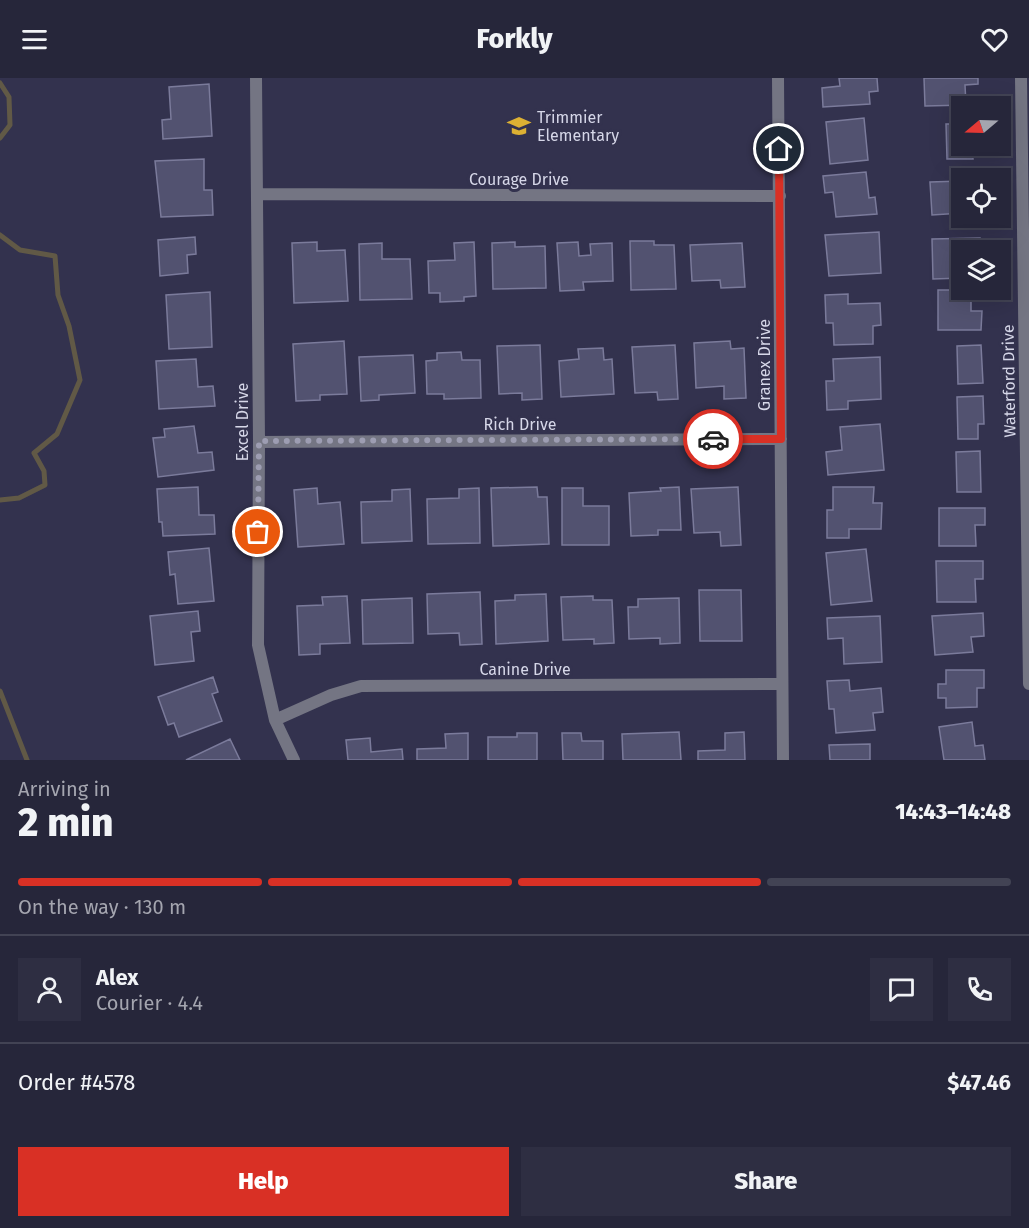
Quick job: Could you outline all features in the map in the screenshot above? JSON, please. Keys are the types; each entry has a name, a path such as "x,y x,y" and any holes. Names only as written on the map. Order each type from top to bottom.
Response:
{"street":[{"name":"Excel Drive","path":"256,78 258,645 275,720 294,760"},
{"name":"Granex Drive","path":"778,78 783,760"},
{"name":"Waterford Drive","path":"1024,86 1029,684"},
{"name":"Courage Drive","path":"257,194 780,196"},
{"name":"Rich Drive","path":"259,441 781,439"},
{"name":"Canine Drive","path":"275,720 331,695 361,686 782,684"}],"building":[{"path":"839,78 877,78 878,91 869,92 870,104 823,107 822,88 840,86"},
{"path":"924,78 978,78 978,84 965,85 966,96 951,96 951,105 925,106"},
{"path":"209,84 212,136 163,139 162,120 171,119 169,87"},
{"path":"864,118 868,160 830,164 826,122"},
{"path":"946,124 951,124 951,156 973,156 973,159 947,159"},
{"path":"204,159 204,190 212,190 213,215 161,217 155,161"},
{"path":"866,172 869,198 875,197 877,214 836,217 833,192 825,193 823,176"},
{"path":"951,181 951,214 932,215 930,182"},
{"path":"879,232 881,273 829,276 825,235"},
{"path":"195,237 196,254 187,255 188,273 160,276 158,240"},
{"path":"980,238 980,240 951,240 951,278 933,279 932,239"},
{"path":"630,241 654,241 654,245 674,245 676,289 631,290"},
{"path":"317,242 317,251 345,250 348,301 294,303 292,243"},
{"path":"474,242 476,296 464,297 464,301 440,302 440,293 429,293 428,261 455,260 454,243"},
{"path":"515,242 515,247 545,246 546,288 493,289 492,243"},
{"path":"578,242 579,256 591,255 590,244 612,243 613,281 583,282 584,290 560,291 557,243"},
{"path":"382,243 382,259 410,259 412,299 360,300 359,244"},
{"path":"742,243 745,287 721,288 720,280 692,281 690,245"},
{"path":"938,290 951,290 951,300 971,300 971,311 982,311 981,330 938,330"},
{"path":"210,292 212,347 169,349 166,295"},
{"path":"848,294 848,304 880,303 881,325 873,326 873,344 834,345 833,323 826,323 825,295"},
{"path":"344,341 347,394 320,395 320,400 296,401 293,344"},
{"path":"730,341 731,349 744,348 746,398 724,399 724,386 696,388 694,343"},
{"path":"540,345 542,399 522,400 522,393 499,394 497,346"},
{"path":"675,345 678,399 658,400 657,392 635,393 632,347"},
{"path":"981,345 983,383 958,384 957,346"},
{"path":"603,348 604,360 612,359 614,394 561,397 559,361 579,359 578,349"},
{"path":"461,352 462,360 480,360 481,398 444,399 444,394 427,394 426,361 437,360 437,353"},
{"path":"413,355 415,393 379,395 379,400 361,401 359,357"},
{"path":"880,357 881,399 848,401 848,409 827,410 826,381 834,381 833,359"},
{"path":"196,359 198,387 213,386 215,406 159,409 156,361"},
{"path":"983,396 984,424 978,424 978,439 958,439 957,397"},
{"path":"880,424 884,470 828,475 826,452 842,450 840,427"},
{"path":"194,426 198,453 212,452 214,470 158,477 153,438 165,437 164,429"},
{"path":"980,451 981,492 957,492 956,452"},
{"path":"198,487 199,515 214,515 215,534 163,536 162,522 159,522 157,489"},
{"path":"537,487 538,497 547,497 549,544 493,546 491,488"},
{"path":"679,487 681,530 658,530 658,535 631,536 629,493 661,491 660,488"},
{"path":"738,487 741,545 721,546 720,532 694,533 691,489"},
{"path":"833,487 874,487 873,503 882,503 881,529 849,529 849,538 827,538 827,510 833,510"},
{"path":"317,488 318,504 340,502 344,544 298,547 294,490"},
{"path":"479,488 480,543 428,544 427,499 459,498 459,489"},
{"path":"562,488 583,488 583,506 609,506 609,545 562,545"},
{"path":"410,489 412,541 362,543 361,502 392,501 392,490"},
{"path":"939,508 985,508 985,525 975,525 976,546 939,546"},
{"path":"209,548 214,601 178,604 175,574 170,575 168,552"},
{"path":"866,549 872,601 831,605 826,553"},
{"path":"936,561 983,561 983,579 975,579 976,602 937,602"},
{"path":"699,590 741,590 742,641 700,641"},
{"path":"480,592 482,644 460,645 459,633 428,634 427,594"},
{"path":"546,594 548,641 496,644 495,601 515,600 515,595"},
{"path":"347,596 350,643 320,644 320,654 299,655 297,606 323,605 322,597"},
{"path":"593,596 593,600 612,600 614,643 594,644 594,639 563,640 561,597"},
{"path":"412,598 413,643 363,644 362,600"},
{"path":"679,598 680,643 660,644 660,638 629,639 628,607 638,607 638,599"},
{"path":"198,611 200,631 191,632 194,661 155,665 150,616"},
{"path":"983,613 984,636 971,637 973,652 935,655 932,616"},
{"path":"880,616 882,662 844,664 843,638 828,639 827,618"},
{"path":"946,670 984,670 984,688 977,688 977,707 946,708 946,698 938,698 938,684 946,684"},
{"path":"213,677 218,692 212,694 222,721 179,737 174,723 168,725 158,697"},
{"path":"849,680 850,691 881,688 883,712 873,713 875,730 836,733 834,709 829,709 827,681"},
{"path":"972,722 975,746 983,745 985,760 944,760 939,727"},
{"path":"679,732 681,760 623,760 622,734"},
{"path":"744,732 745,760 698,760 698,751 725,750 725,733"},
{"path":"468,733 468,760 417,760 417,749 446,748 445,734"},
{"path":"517,733 537,733 537,760 488,760 488,737 517,737"},
{"path":"562,733 581,733 582,741 603,741 603,760 563,760"},
{"path":"370,738 371,752 402,749 403,760 348,760 346,740"},
{"path":"230,739 240,760 186,760"},
{"path":"870,744 870,760 830,760 829,745"}],"waterway":[{"path":"0,83 9,97 10,125 0,138"},
{"path":"0,235 20,250 55,256 58,295 69,326 80,380 57,434 34,453 44,471 45,485 19,498 0,500"},
{"path":"0,691 27,760"}],"way so far":[{"path":"258,532 259,441 713,439"}],"place":[{"name":"Trimmier Elementary","path":"519,126"}],"route":[{"path":"713,439 781,439 779,149"}]}
